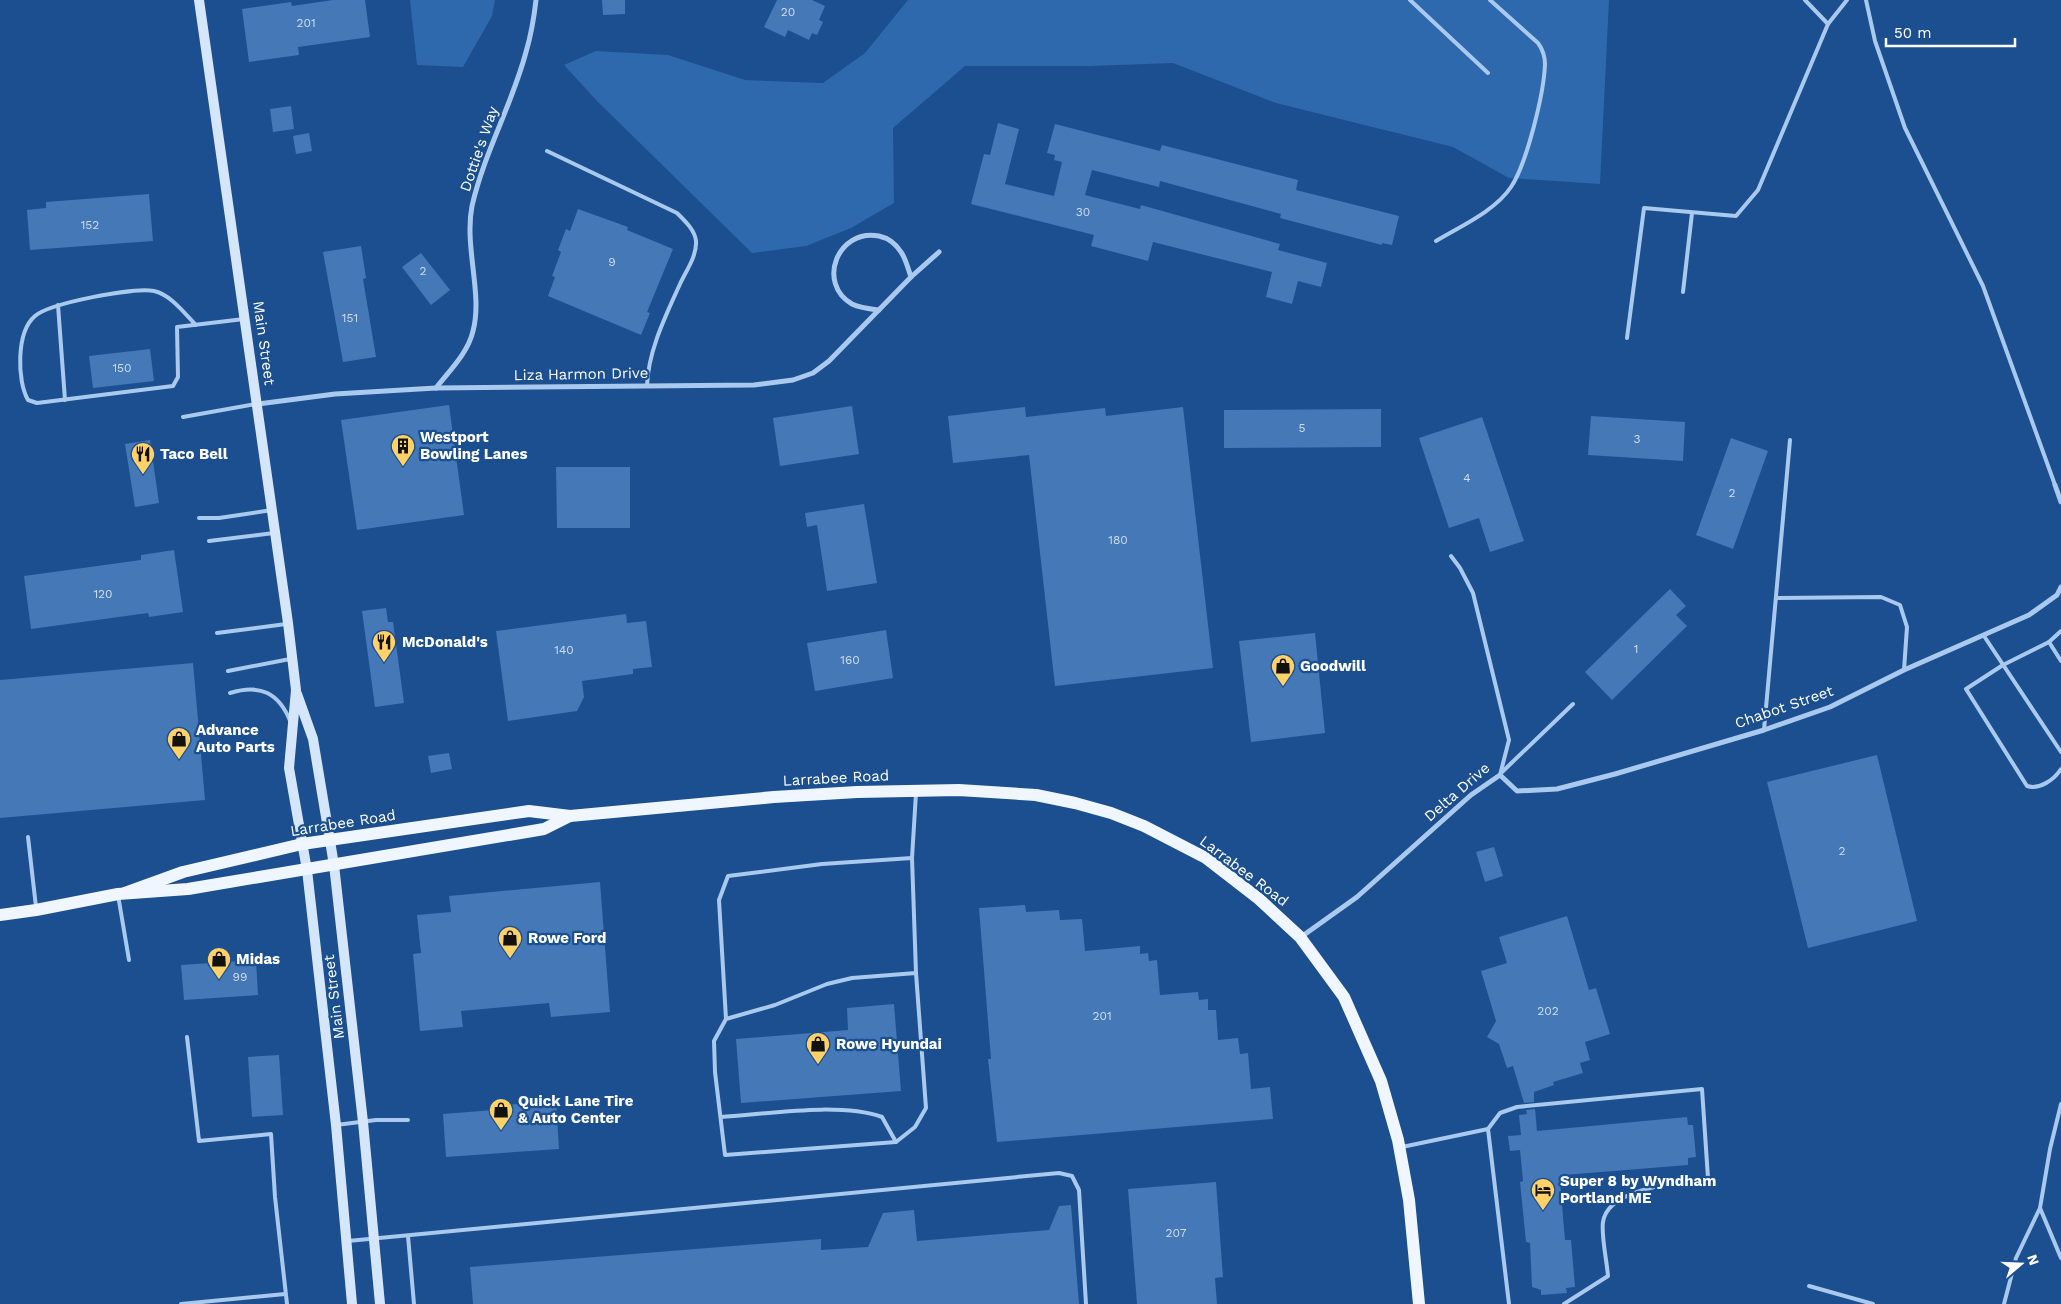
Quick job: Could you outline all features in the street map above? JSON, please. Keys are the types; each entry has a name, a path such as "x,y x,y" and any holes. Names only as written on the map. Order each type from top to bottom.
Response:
{"main road":[{"name":"Main Street","path":"200,0 273,510 296,690 313,739 334,865 363,1122 380,1304"},
{"name":"Main Street","path":"296,690 289,768 307,870 336,1125 352,1304"},
{"name":"Larrabee Road","path":"122,894 183,872 302,844 529,811 570,816 606,811 774,797 857,792 959,790 1036,795 1111,813 1144,826 1206,858 1259,899 1300,937 1344,997 1381,1081 1400,1147 1409,1200 1419,1304"},
{"name":"Larrabee Road","path":"0,915 122,894 188,889 544,829 570,816"}],"street":[{"name":"Dottie's Way","path":"436,388 466,350 473,333 476,316 470,239 472,209 479,179 526,54 536,0"},
{"path":"879,310 852,303 843,296 836,285 834,273 840,250 860,236 883,237 894,243 902,252 911,277"},
{"name":"Liza Harmon Drive","path":"258,404 335,394 436,388 754,385 793,380 813,373 829,361 911,277 939,252"},
{"path":"2055,485 2061,499"},
{"name":"Chabot Street","path":"1500,775 1517,791 1557,789 1764,730 1830,706 1904,670 2029,616 2057,595 2061,587"},
{"name":"Delta Drive","path":"1300,937 1357,897 1471,795 1500,775"}],"lane":[{"path":"1410,0 1488,73"},
{"path":"1436,240 1492,206 1511,187 1531,138 1545,65 1543,50 1538,43 1490,0"},
{"path":"1805,0 1828,24"},
{"path":"1627,338 1644,208 1736,216 1758,190 1828,24 1847,0"},
{"path":"1866,0 1875,41 1905,128 1983,286 2055,485"},
{"path":"547,151 677,213 690,228 696,241 692,262 680,283 648,367 647,386"},
{"path":"1683,292 1692,213"},
{"path":"196,325 166,296 155,291 85,298 58,305 35,316 26,329 20,359 23,391 28,400 37,403 173,386 178,378 177,327 196,325 245,319"},
{"path":"58,305 65,400"},
{"path":"183,418 258,404"},
{"path":"1764,730 1790,440"},
{"path":"199,518 219,518 273,510"},
{"path":"209,541 276,533"},
{"name":"Delta Drive","path":"1451,556 1460,568 1473,593 1508,740 1500,775"},
{"path":"1776,598 1881,597 1900,605 1906,627 1904,670"},
{"path":"217,633 288,623"},
{"path":"2061,631 2049,642 2003,665 1966,689 2026,786 2033,788 2043,785 2057,776 2061,770"},
{"path":"1984,636 2061,752"},
{"path":"2049,642 2061,661"},
{"path":"228,670 292,658"},
{"path":"230,693 245,688 262,690 276,699 289,719 292,728"},
{"path":"1500,775 1573,704"},
{"path":"912,858 822,864 728,876 719,900 726,1019 714,1040 715,1072 726,1155 896,1142 915,1127 926,1108 916,973 912,858 916,791"},
{"path":"28,837 36,910"},
{"path":"122,894 129,960"},
{"path":"726,1019 776,1005 827,984 844,980 916,973"},
{"path":"187,1037 199,1141 271,1134 287,1304"},
{"path":"1400,1147 1488,1129 1500,1113 1517,1107 1702,1089 1708,1178 1636,1191 1620,1199 1611,1207 1603,1221 1608,1276 1564,1304"},
{"path":"2004,1304 2016,1258 2040,1208 2051,1141 2061,1104"},
{"path":"721,1117 832,1109 870,1113 882,1117 896,1142"},
{"path":"336,1125 408,1120"},
{"path":"1488,1129 1509,1304"},
{"path":"346,1241 1059,1173 1072,1176 1079,1190 1086,1304"},
{"path":"2040,1208 2061,1258"},
{"path":"408,1236 414,1304"},
{"path":"1810,1286 1873,1304"},
{"path":"181,1304 285,1294"}],"shaded area":[{"path":"410,0 495,0 492,16 463,67 417,65"},
{"path":"908,0 1609,0 1600,184 1509,178 1453,147 1276,103 1173,63 1090,66 965,66 893,128 894,203 851,228 806,246 752,253 597,101 564,65 596,51 668,55 745,80 823,83 865,53"}],"building":[{"path":"333,0 365,0 370,37 298,47 299,55 249,62 242,9 291,2 292,6"},
{"path":"602,0 625,0 625,14 603,15"},
{"path":"777,0 812,0 825,6 819,20 823,22 817,35 812,33 809,40 788,30 785,37 764,27"},
{"path":"291,106 294,129 273,132 270,109"},
{"path":"998,123 1019,129 1005,184 1054,196 1062,162 1054,160 1055,155 1047,153 1055,124 1160,151 1162,145 1298,180 1296,190 1399,216 1392,245 1382,243 1382,245 1280,218 1281,214 1160,181 1159,187 1092,170 1085,195 1140,209 1141,205 1280,244 1278,250 1327,263 1321,287 1298,281 1292,304 1266,297 1272,272 1153,242 1148,261 1091,246 1094,235 971,204 984,154 990,155"},
{"path":"309,133 312,151 296,154 293,136"},
{"path":"149,194 153,241 30,250 27,210 46,208 46,202"},
{"path":"578,209 628,227 627,230 673,249 647,312 650,313 641,335 548,296 555,277 552,276 561,252 558,250 566,229 570,231"},
{"path":"361,246 366,278 363,279 376,357 343,362 323,252"},
{"path":"421,253 450,290 431,305 402,267"},
{"path":"150,349 154,381 93,388 89,356"},
{"name":"Westport Bowling Lanes","path":"449,405 464,515 357,530 341,420"},
{"path":"852,406 859,454 780,466 773,418"},
{"path":"1025,407 1026,417 1105,408 1106,416 1183,407 1213,668 1055,686 1029,455 953,463 948,416"},
{"path":"1381,409 1381,447 1224,448 1224,410"},
{"path":"1591,416 1685,422 1683,461 1588,455"},
{"path":"1482,417 1524,541 1490,552 1479,518 1449,528 1419,438"},
{"path":"1731,438 1768,451 1733,549 1696,535"},
{"path":"150,440 159,503 135,507 125,444"},
{"path":"556,467 630,467 630,528 557,528"},
{"path":"864,504 877,583 827,591 817,525 807,527 805,513"},
{"path":"174,550 183,612 149,617 148,613 31,629 24,576 141,560 141,555"},
{"path":"1670,589 1686,606 1676,615 1687,626 1612,700 1585,672"},
{"name":"McDonald's","path":"386,608 388,622 393,622 404,703 375,707 362,611"},
{"path":"626,614 627,623 646,621 652,667 633,669 633,674 582,681 584,697 577,711 508,721 496,631"},
{"path":"886,630 893,678 815,691 807,643"},
{"name":"Goodwill","path":"1315,633 1325,733 1251,742 1239,641"},
{"path":"193,663 205,800 0,818 0,680"},
{"path":"449,753 452,769 431,773 428,756"},
{"path":"1877,755 1917,921 1808,948 1767,782"},
{"path":"1494,847 1503,876 1485,882 1476,852"},
{"name":"Rowe Ford","path":"600,882 610,1012 551,1017 549,1003 461,1011 463,1027 420,1031 413,954 421,953 417,915 451,912 449,896"},
{"path":"1025,905 1026,912 1059,910 1060,920 1082,919 1085,951 1140,946 1140,954 1148,953 1149,961 1157,960 1160,995 1198,992 1199,1000 1208,999 1208,1010 1216,1010 1218,1040 1238,1038 1240,1054 1248,1053 1251,1089 1270,1087 1273,1119 997,1142 988,1059 991,1059 979,908"},
{"path":"1567,916 1589,990 1596,988 1610,1034 1585,1042 1590,1060 1580,1063 1583,1073 1553,1082 1554,1085 1534,1092 1534,1102 1524,1103 1513,1066 1507,1068 1499,1044 1487,1037 1496,1021 1481,971 1507,963 1499,937"},
{"name":"Midas","path":"256,960 258,995 184,1000 181,965"},
{"name":"Rowe Hyundai","path":"894,1004 901,1091 741,1103 736,1039 848,1030 847,1008"},
{"path":"279,1055 283,1115 252,1117 248,1057"},
{"name":"Quick Lane Tire & Auto Center","path":"556,1101 559,1149 446,1157 443,1114 506,1109 506,1105"},
{"name":"Super 8 by Wyndham Portland ME","path":"1535,1109 1537,1131 1687,1117 1688,1125 1693,1125 1696,1157 1688,1158 1688,1165 1564,1175 1564,1180 1560,1181 1565,1240 1571,1240 1575,1287 1566,1288 1567,1293 1541,1295 1541,1290 1532,1287 1530,1243 1526,1242 1520,1182 1523,1181 1520,1150 1510,1151 1508,1136 1521,1135 1519,1115 1527,1114 1526,1110"},
{"path":"1216,1182 1223,1277 1215,1278 1217,1304 1137,1304 1128,1189"},
{"path":"1071,1205 1079,1304 473,1304 470,1267 821,1239 821,1250 868,1247 883,1213 914,1210 917,1241 1049,1230 1059,1206"}],"place":[{"name":"Westport Bowling Lanes","path":"403,467"},
{"name":"Taco Bell","path":"143,475"},
{"name":"McDonald's","path":"384,663"},
{"name":"Goodwill","path":"1283,687"},
{"name":"Advance Auto Parts","path":"179,760"},
{"name":"Rowe Ford","path":"510,959"},
{"name":"Midas","path":"219,980"},
{"name":"Rowe Hyundai","path":"818,1065"},
{"name":"Quick Lane Tire & Auto Center","path":"501,1131"},
{"name":"Super 8 by Wyndham Portland ME","path":"1543,1211"}]}
